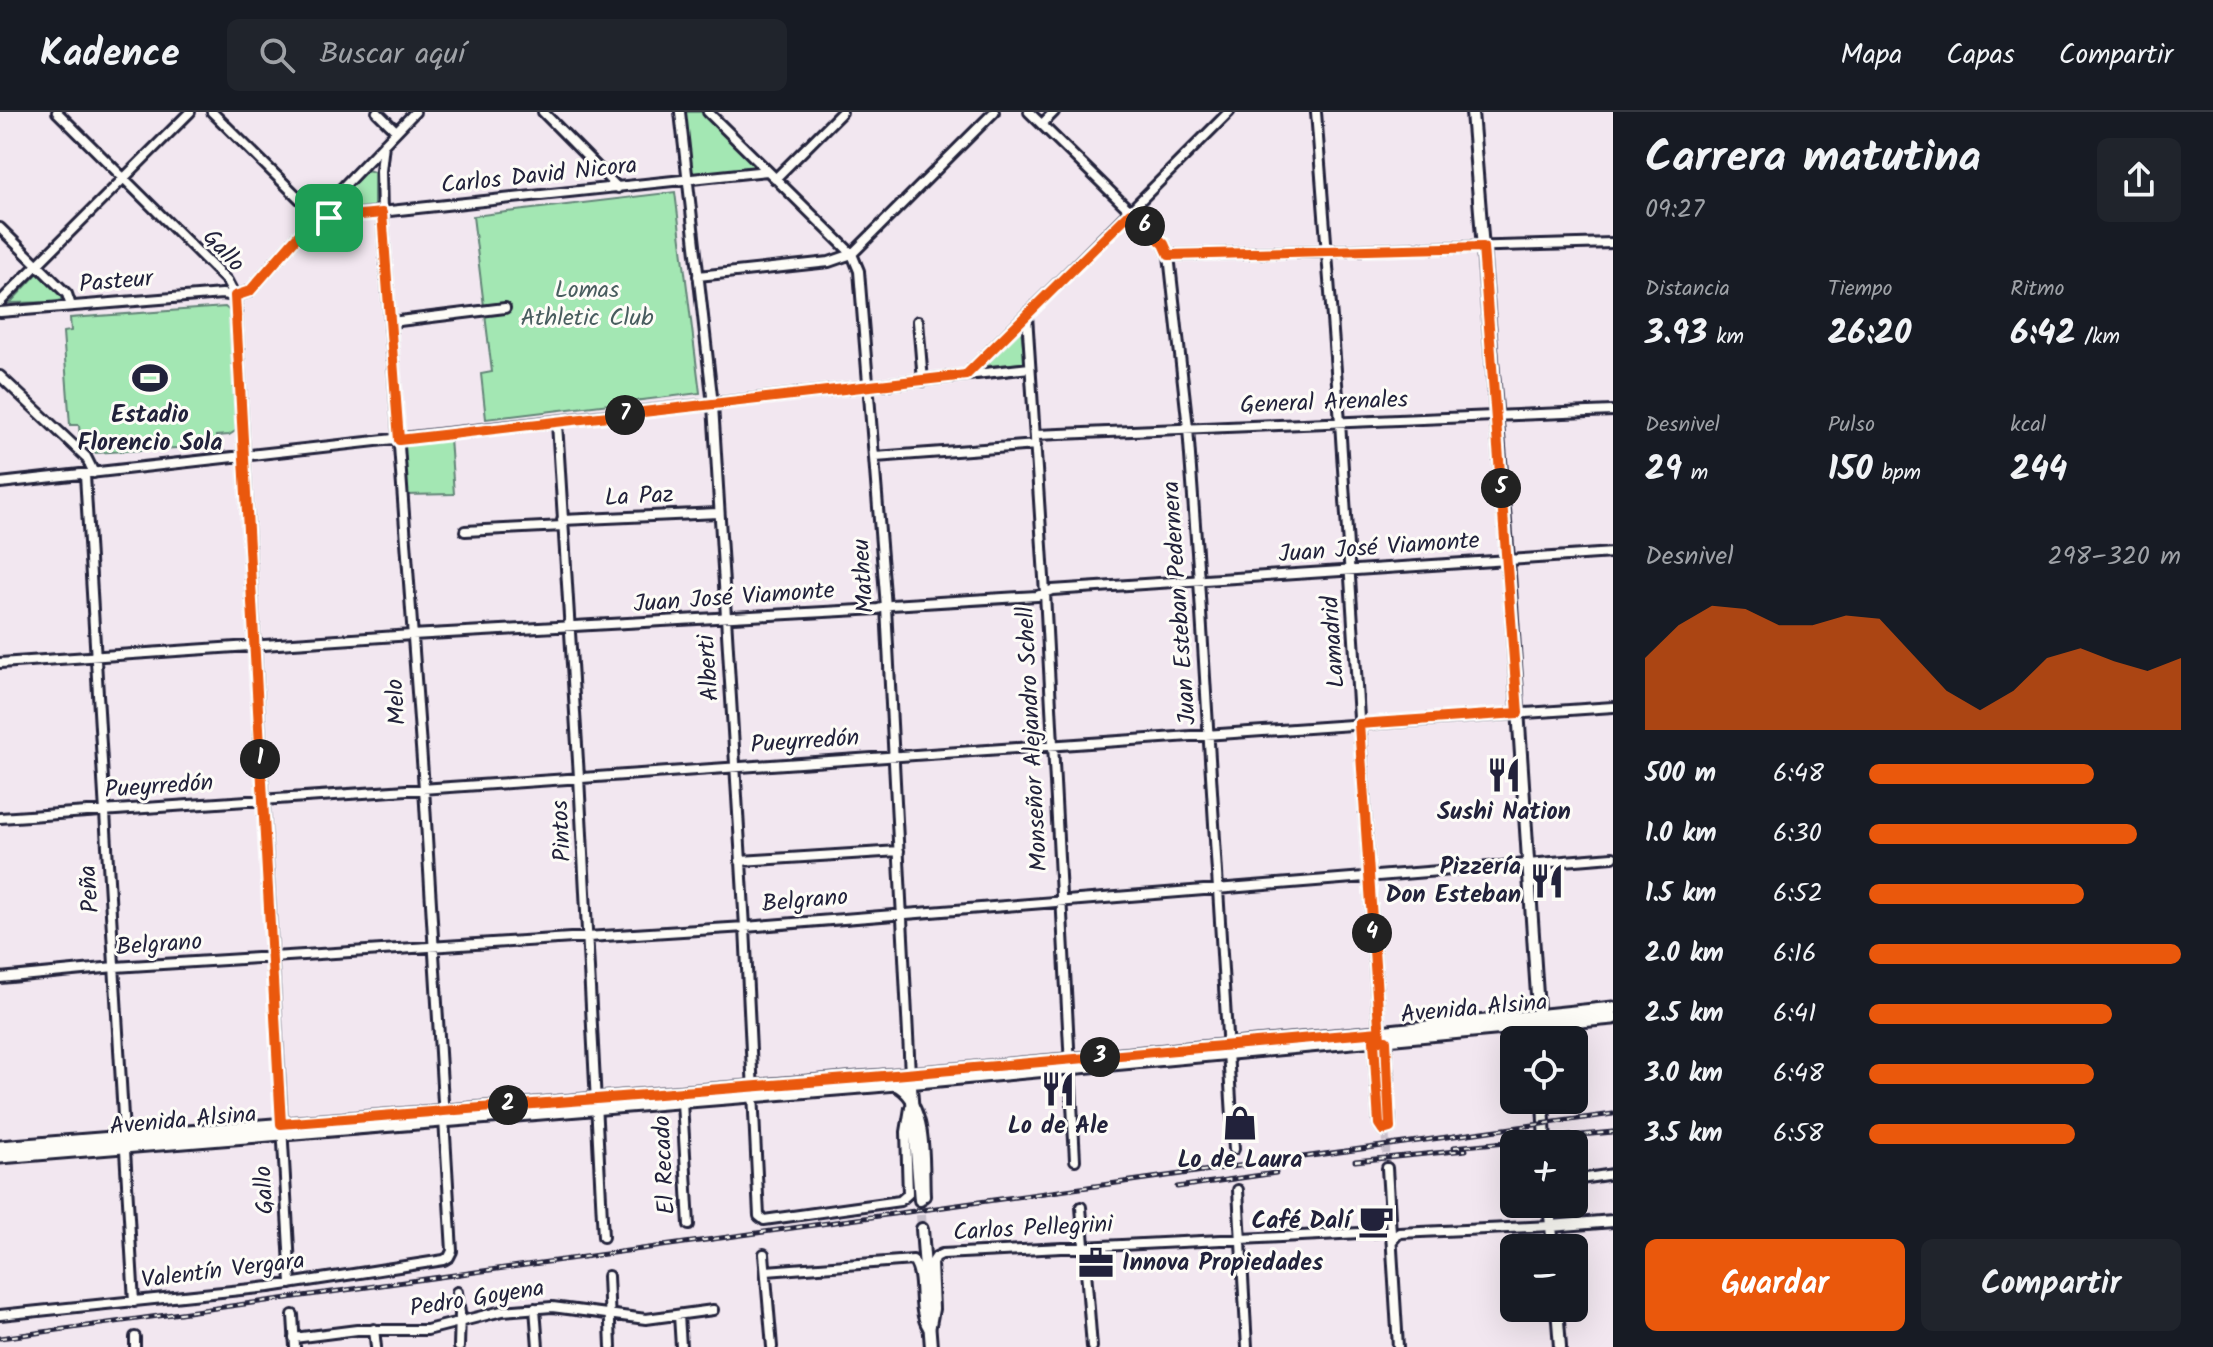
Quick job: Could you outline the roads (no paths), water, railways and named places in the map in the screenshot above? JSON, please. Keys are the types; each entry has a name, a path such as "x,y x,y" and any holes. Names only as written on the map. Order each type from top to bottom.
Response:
{"main road":[{"name":"Avenida Alsina","path":"1539,1021 1613,1008"},
{"name":"Avenida Alsina","path":"0,1157 443,1115 1380,1038 1539,1021 1613,1018"},
{"name":"Avenida Alsina","path":"596,1104 682,1102 754,1091 893,1084 910,1078 925,1081 1069,1064"},
{"name":"Avenida Alsina","path":"0,1147 125,1143"}],"street":[{"name":"Gallo","path":"57,112 227,281 235,296 291,1284"},
{"path":"0,302 190,112"},
{"path":"212,112 316,215"},
{"path":"377,112 396,131"},
{"path":"235,296 250,291 316,215 415,112"},
{"path":"543,112 618,188"},
{"name":"Alberti","path":"680,112 713,405 759,1216 764,1220 900,1201 908,1194"},
{"path":"708,112 852,254"},
{"path":"775,179 842,112"},
{"path":"698,276 829,262 852,254 994,112"},
{"path":"1029,112 1164,244 1169,255 1613,243"},
{"path":"1042,124 1054,112"},
{"path":"966,375 1229,112"},
{"name":"Lamadrid","path":"1316,112 1340,422 1385,1122"},
{"path":"1472,112 1508,559 1539,1026"},
{"name":"Melo","path":"384,144 382,213 424,788 452,1251 449,1257"},
{"name":"Carlos David Nicora","path":"316,215 329,218 382,213 767,171"},
{"path":"0,228 67,294 71,306"},
{"name":"Matheu","path":"852,254 859,271 870,388 895,756 911,1100 923,1198"},
{"name":"Juan Esteban Pedernera","path":"1169,255 1188,428 1234,1149"},
{"name":"Pasteur","path":"0,312 222,294 235,296"},
{"path":"391,322 505,308"},
{"name":"Monseñor Alejandro Schell","path":"1027,315 1075,1160"},
{"path":"918,321 923,381"},
{"path":"0,483 1030,368"},
{"path":"0,376 86,457 90,474"},
{"name":"General Arenales","path":"1036,435 1613,411"},
{"name":"Pintos","path":"557,423 603,1237"},
{"path":"875,457 1036,445"},
{"name":"Peña","path":"90,474 96,658 134,1302"},
{"name":"La Paz","path":"465,531 718,513"},
{"name":"Juan José Viamonte","path":"0,663 412,635 726,619 1037,596 1052,590 1613,553"},
{"name":"Pueyrredón","path":"0,818 1613,707"},
{"path":"740,861 899,851"},
{"name":"Belgrano","path":"0,978 115,967 745,927 1613,857"},
{"name":"Lamadrid","path":"1380,1038 1390,1124 1388,1129 1383,1130 1379,1124 1380,1038"},
{"name":"Matheu","path":"908,1194 906,1132 911,1100 916,1088 925,1081"},
{"path":"893,1084 911,1100"},
{"name":"El Recado","path":"682,1102 689,1225"},
{"path":"1392,1242 1387,1233 1380,1232 1386,1219 1382,1166 1388,1162 1394,1221 1406,1232"},
{"path":"1387,1168 1398,1347"},
{"path":"1588,1178 1613,1174"},
{"path":"1238,1190 1247,1347"},
{"path":"1081,1207 1092,1347"},
{"path":"1550,1218 1552,1234"},
{"path":"1392,1242 1396,1234 1406,1232 1613,1221"},
{"path":"922,1229 931,1347"},
{"name":"Carlos Pellegrini","path":"929,1330 934,1315 932,1263 936,1257 1084,1246 1380,1232"},
{"path":"764,1254 772,1347"},
{"name":"Valentín Vergara","path":"0,1315 291,1284 449,1257"},
{"path":"766,1271 913,1260 918,1268 922,1316 929,1330"},
{"path":"608,1276 611,1347"},
{"path":"457,1292 459,1347"},
{"path":"535,1308 538,1347"},
{"name":"Pedro Goyena","path":"294,1342 374,1329 427,1330 502,1311 535,1308 571,1308 646,1319 713,1310"},
{"path":"293,1315 294,1342"},
{"path":"679,1315 681,1347"},
{"path":"1558,1322 1560,1347"},
{"path":"374,1329 376,1347"}],"tunnel":[{"path":"1385,1122 1387,1168"},
{"path":"920,1200 922,1229"}],"railway":[{"path":"0,1338 1613,1114"},
{"path":"1454,1147 1613,1132"},
{"path":"1355,1161 1466,1150"},
{"path":"1177,1187 1276,1173"}],"place":[{"name":"Estadio Florencio Sola","path":"150,378"},
{"name":"Sushi Nation","path":"1504,775"},
{"name":"Pizzería Don Esteban","path":"1547,881"},
{"name":"Lo de Ale","path":"1058,1089"},
{"name":"Lo de Laura","path":"1240,1123"},
{"name":"Café Dalí","path":"1376,1221"},
{"name":"Innova Propiedades","path":"1096,1263"}],"park label":[{"name":"Lomas Athletic Club","path":"587,304"}]}
